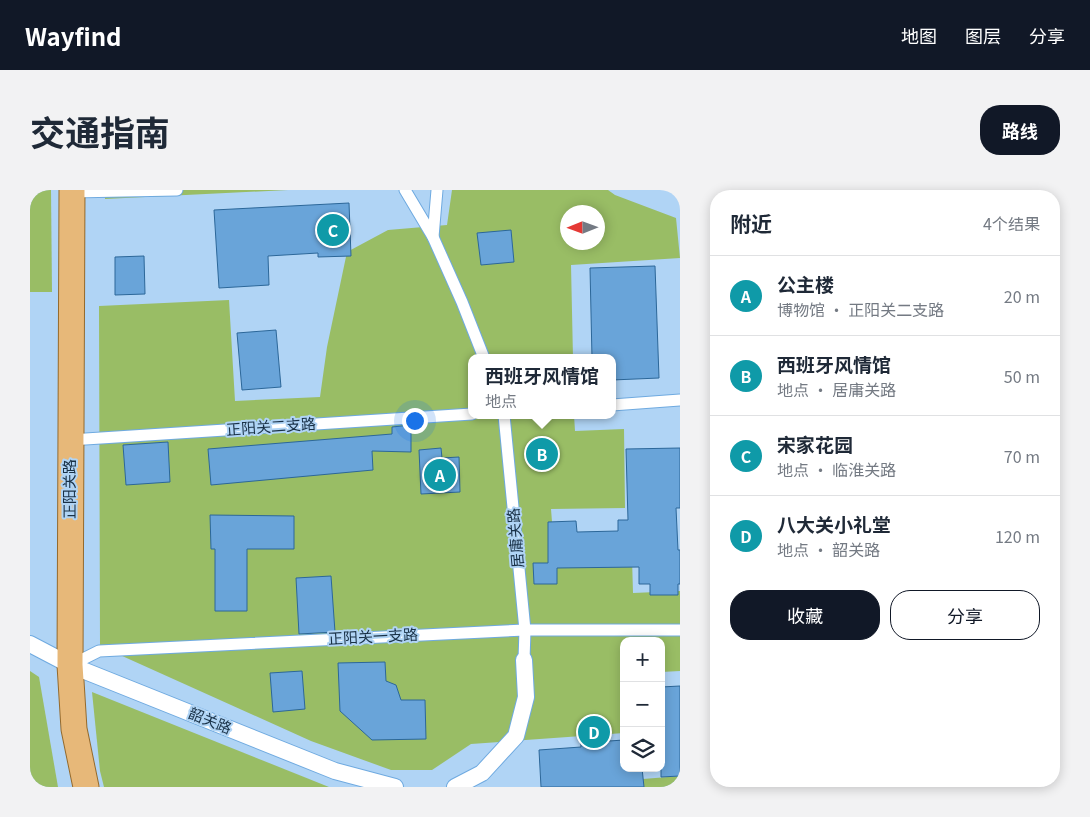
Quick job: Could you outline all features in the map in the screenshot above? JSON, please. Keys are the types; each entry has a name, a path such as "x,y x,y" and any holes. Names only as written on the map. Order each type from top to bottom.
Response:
{"main road":[{"name":"正阳关路","path":"72,191 70,665 74,729 86,787"}],"street":[{"path":"72,191 177,190"},
{"path":"405,190 433,237 482,354"},
{"path":"433,237 437,190"},
{"path":"616,405 680,400"},
{"name":"正阳关二支路","path":"70,440 468,414"},
{"name":"居庸关路","path":"504,419 525,630 524,660"},
{"name":"正阳关一支路","path":"70,665 99,650 525,630 680,630"},
{"name":"韶关路","path":"30,644 70,665 335,771 394,787"},
{"path":"455,787 482,773 516,736 526,697 524,660"}],"green space":[{"path":"30,190 51,190 52,292 30,292"},
{"path":"105,190 288,190 105,199"},
{"path":"452,190 608,190 615,195 676,218 680,258 571,265 573,354 468,354 468,419 574,419 575,431 624,429 625,508 551,509 555,560 632,558 633,593 680,591 680,671 665,672 665,637 620,637 620,733 471,744 432,770 391,770 311,741 100,646 99,306 229,300 235,401 320,397 327,347 347,252 388,230 447,225"},
{"path":"30,671 39,677 58,787 30,787"},
{"path":"92,692 329,787 104,787 100,771"},
{"path":"680,776 680,787 644,787 643,779"}],"building":[{"path":"349,203 351,256 318,257 318,253 268,256 269,285 219,288 214,210"},
{"path":"511,230 514,262 481,265 477,233"},
{"path":"144,256 145,294 115,295 115,257"},
{"path":"655,266 659,378 616,380 616,354 592,354 590,268"},
{"path":"276,330 281,387 242,390 237,333"},
{"path":"411,425 411,452 372,451 373,470 211,485 208,449 392,434 392,427"},
{"path":"168,442 170,482 126,485 123,445"},
{"path":"441,448 442,458 459,457 460,492 421,494 419,450"},
{"path":"680,448 680,508 676,508 678,550 680,550 680,584 678,584 678,595 650,595 650,584 639,584 639,567 557,568 557,584 534,584 533,563 548,563 548,522 576,521 577,532 618,531 618,520 628,520 626,449"},
{"path":"210,515 294,516 294,549 247,549 247,611 215,611 215,549 211,549"},
{"path":"331,576 335,632 299,634 296,578"},
{"path":"385,662 386,681 396,685 401,700 425,700 426,739 372,740 340,711 338,663"},
{"path":"302,671 305,709 273,712 270,673"},
{"path":"680,686 680,776 661,777 661,772 665,772 665,687"},
{"path":"608,721 609,741 620,740 620,772 642,772 644,787 541,787 539,750 581,747 580,723"}],"place":[{"name":"宋家花园","path":"333,230"},
{"name":"西班牙风情馆","path":"542,454"},
{"name":"公主楼","path":"440,475"},
{"name":"八大关小礼堂","path":"594,732"}]}
